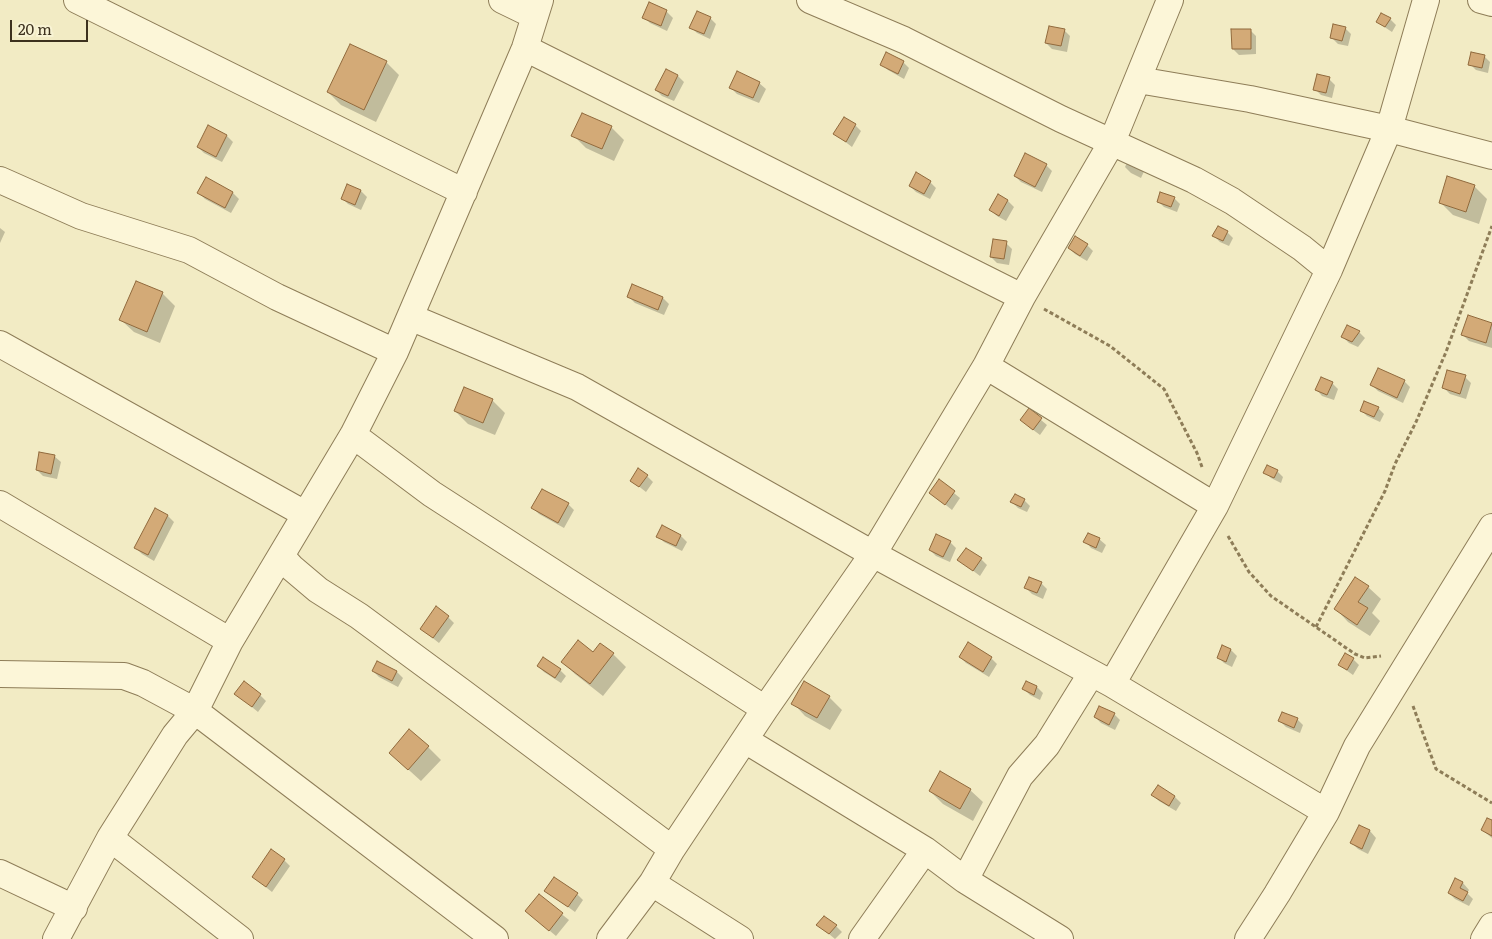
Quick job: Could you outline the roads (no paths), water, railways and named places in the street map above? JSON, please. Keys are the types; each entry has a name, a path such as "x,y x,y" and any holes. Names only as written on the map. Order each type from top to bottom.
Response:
{"street":[{"path":"77,0 464,192"},
{"path":"56,939 110,838 175,735 195,710 230,641 352,435 395,352 525,48 538,8 502,0"},
{"path":"810,0 904,40 1061,119 1194,180 1232,201 1302,248 1330,270"},
{"path":"610,939 652,883 765,709 873,554 986,366 1022,297 1112,142 1170,0"},
{"path":"965,880 1020,776 1102,679 1215,506 1330,270 1389,129 1426,0"},
{"path":"1481,0 1492,3"},
{"path":"525,48 1022,297"},
{"path":"1138,80 1250,99 1389,129 1492,156"},
{"path":"0,180 81,216 188,250 277,297 395,352"},
{"path":"410,317 577,387 873,554 1102,679 1326,812"},
{"path":"0,344 305,514"},
{"path":"986,366 1215,506"},
{"path":"352,435 432,494 765,709"},
{"path":"0,504 230,641"},
{"path":"1248,939 1326,812 1357,746 1492,527"},
{"path":"281,556 318,590 358,616 454,686 672,850"},
{"path":"0,674 124,676 143,683 195,710 495,939"},
{"path":"745,740 925,850 965,880 1060,939"},
{"path":"110,838 240,939"},
{"path":"862,939 925,850"},
{"path":"0,873 74,908"},
{"path":"652,883 740,939"},
{"path":"1484,939 1492,926"}]}
